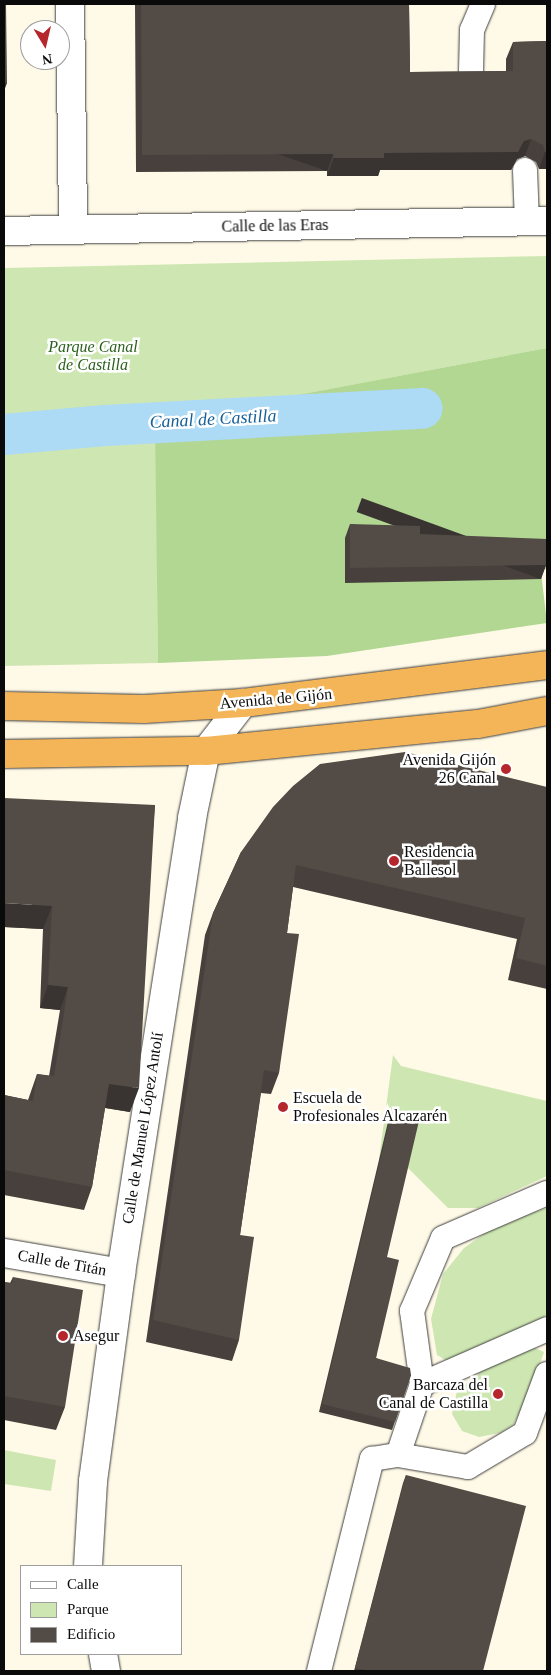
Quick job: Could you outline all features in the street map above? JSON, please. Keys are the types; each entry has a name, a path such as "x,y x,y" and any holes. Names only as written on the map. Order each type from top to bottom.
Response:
{"highway":[{"name":"Avenida de Gijón","path":"4,706 144,709 243,704 356,692 547,665"},
{"path":"4,754 206,751 478,724 547,711"}],"street":[{"path":"70,4 73,230"},
{"name":"Calle de las Eras","path":"4,231 537,221"},
{"name":"Calle de Manuel López Antolí","path":"88,1565 93,1481 121,1273 190,826 206,751 243,704"},
{"name":"Calle de Titán","path":"4,1253 121,1273"},
{"path":"103,1655 106,1671"}],"lane":[{"path":"471,71 472,30 483,4"},
{"path":"525,170 537,221"},
{"path":"398,1455 422,1384 412,1311 443,1238 547,1193"},
{"path":"422,1384 547,1329"},
{"path":"319,1671 372,1459 398,1455 468,1467 525,1432 547,1374"}],"green space":[{"name":"Parque Canal de Castilla","path":"547,256 547,348 156,422 158,663 4,666 4,268"},
{"path":"547,348 547,568 541,572 547,623 327,656 158,663 155,422"},
{"path":"393,1055 401,1066 547,1101 547,1176 478,1208 448,1208 407,1167 379,1159"},
{"path":"547,1208 547,1314 532,1327 449,1362 437,1355 431,1319 443,1274 464,1248 495,1226"},
{"path":"533,1347 544,1352 531,1391 513,1425 500,1433 479,1437 462,1431 452,1414 457,1391 486,1368"},
{"path":"4,1450 56,1460 51,1491 4,1484"}],"building":[{"path":"4,4 6,4 7,83 4,83"},
{"path":"141,4 409,4 410,72 513,71 513,42 547,41 547,152 545,152 543,145 531,139 524,141 518,152 384,153 384,158 334,158 333,154 142,155"},
{"path":"350,524 420,526 420,534 547,539 546,565 350,568"},
{"path":"405,752 547,787 547,966 516,958 525,918 296,865 287,933 299,934 279,1073 264,1070 240,1235 254,1237 239,1340 153,1320 213,913 241,852 273,807 293,786 320,764"},
{"path":"4,798 155,805 139,1088 109,1084 92,1187 4,1170 4,1095 33,1101 37,1074 54,1076 68,987 48,985 52,906 4,903"},
{"path":"391,1114 419,1121 387,1257 399,1260 376,1358 410,1368 411,1375 395,1422 322,1404"},
{"path":"13,1277 83,1290 65,1407 4,1396 4,1282 12,1283"},
{"path":"406,1475 526,1506 483,1671 369,1671 355,1668"}],"waterway":[{"name":"Canal de Castilla","path":"4,434 105,425 422,408"}],"place":[{"name":"Avenida Gijón 26 Canal","path":"506,769"},
{"name":"Residencia Ballesol","path":"394,861"},
{"name":"Escuela de Profesionales Alcazarén","path":"283,1107"},
{"name":"Asegur","path":"63,1336"},
{"name":"Barcaza del Canal de Castilla","path":"498,1394"}]}
